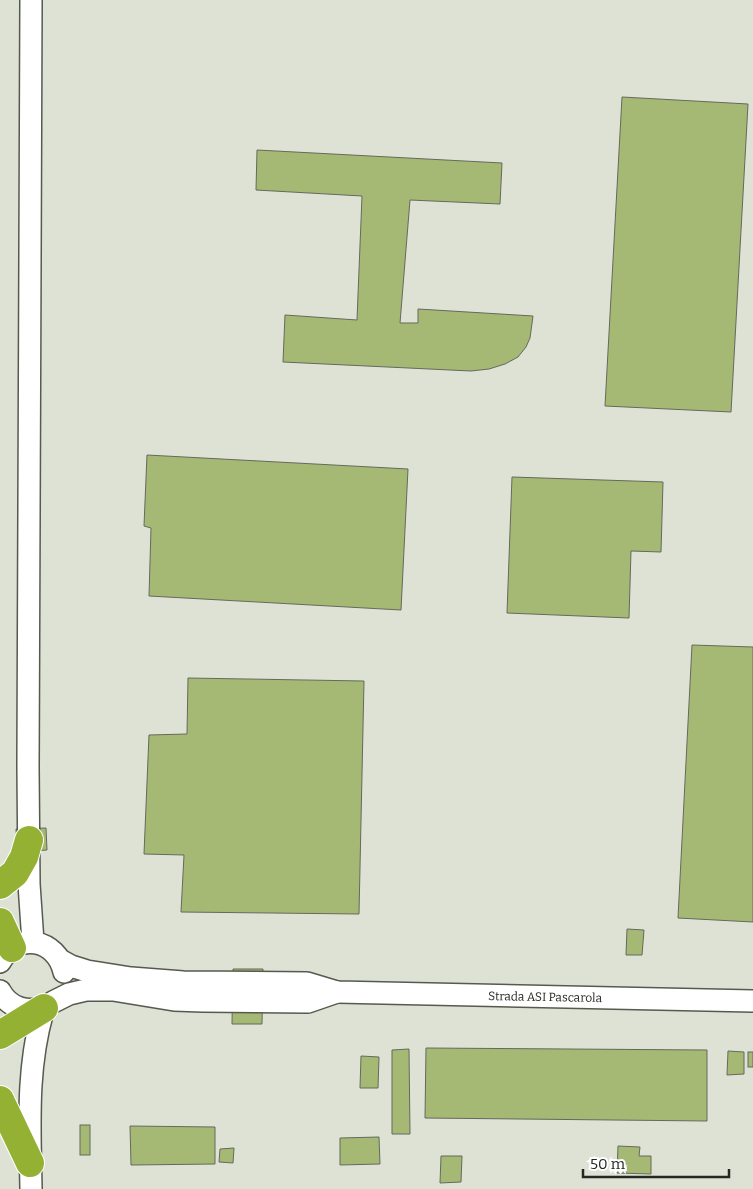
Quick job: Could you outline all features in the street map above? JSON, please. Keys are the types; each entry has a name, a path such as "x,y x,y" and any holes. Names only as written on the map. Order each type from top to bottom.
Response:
{"highway":[{"path":"0,885 15,873 24,858 29,840"},
{"path":"0,922 15,951"},
{"path":"8,1013 48,1005"},
{"path":"0,1100 30,1176"}],"street":[{"path":"15,951 29,884 30,0"},
{"name":"Strada ASI Pascarola","path":"15,951 44,945 53,951 60,960 71,966 88,971 131,978 183,982 307,983 337,992 753,1001"},
{"path":"30,1176 30,1079 34,1047 38,1025 48,1005 60,993 64,982 64,971 60,960"},
{"name":"Strada ASI Pascarola","path":"48,1005 68,994 86,990 113,990 174,1000 203,1002 308,1002 337,992"},
{"path":"8,1013 25,1045 30,1079"}],"building":[{"path":"622,97 748,104 731,412 605,406"},
{"path":"257,150 502,163 500,204 410,200 400,323 418,323 418,309 533,316 530,338 526,347 518,357 505,364 489,369 471,371 283,362 285,315 357,320 362,196 256,190"},
{"path":"147,455 408,469 401,610 149,596 151,528 144,526"},
{"path":"512,477 663,482 661,552 631,551 629,618 507,613"},
{"path":"692,645 753,647 753,922 678,918"},
{"path":"188,678 364,681 359,914 181,912 184,855 144,854 149,735 187,734"},
{"path":"46,828 47,850 17,852 16,829"},
{"path":"627,929 644,930 642,955 626,955"},
{"path":"233,969 263,969 262,1024 232,1024"},
{"path":"426,1048 707,1050 707,1121 425,1118"},
{"path":"409,1049 410,1134 392,1134 392,1050"},
{"path":"728,1051 744,1052 744,1074 727,1075"},
{"path":"748,1052 753,1052 753,1067 748,1067"},
{"path":"361,1056 379,1057 378,1088 360,1088"},
{"path":"80,1125 90,1125 90,1155 80,1155"},
{"path":"130,1126 215,1127 215,1164 131,1165"},
{"path":"379,1137 380,1164 340,1165 340,1138"},
{"path":"618,1146 640,1147 639,1156 651,1156 651,1174 617,1173"},
{"path":"234,1148 233,1163 219,1162 220,1149"},
{"path":"441,1156 462,1156 461,1182 440,1183"}]}
